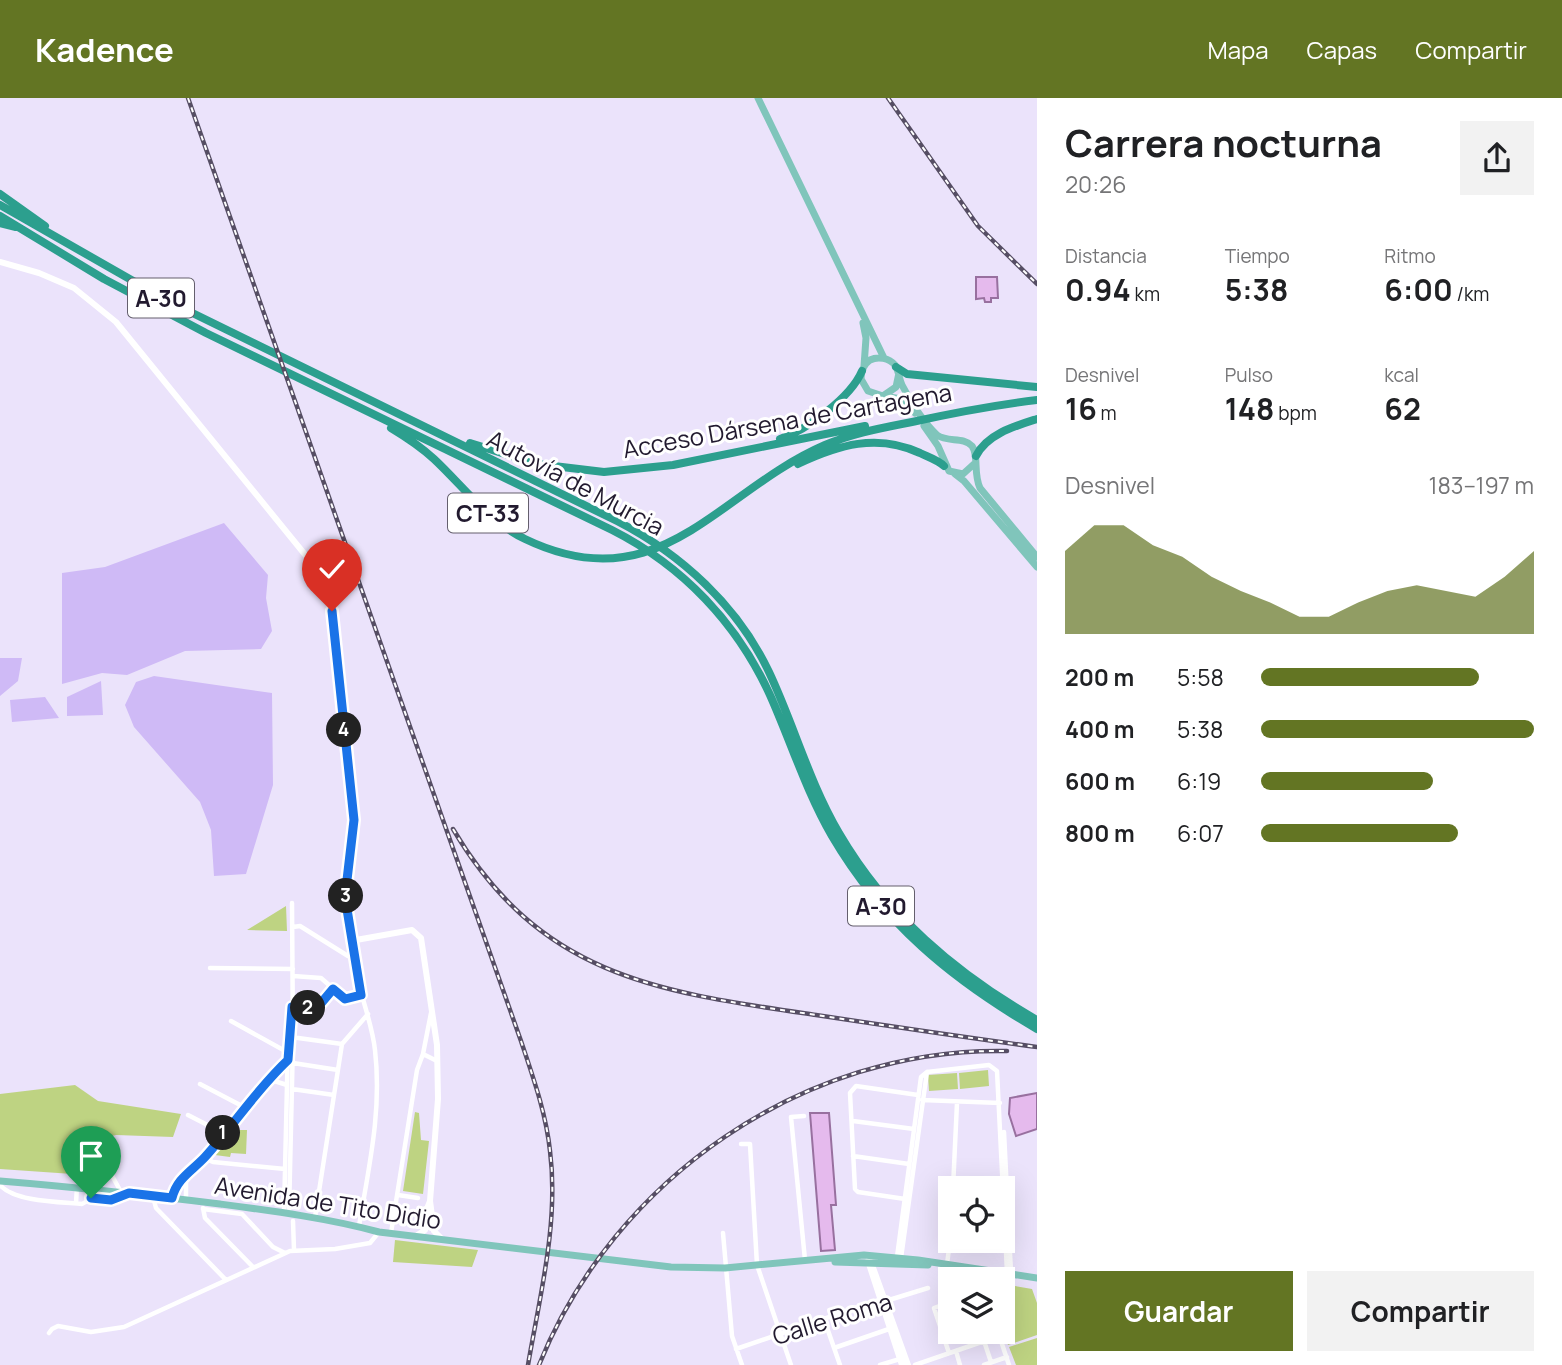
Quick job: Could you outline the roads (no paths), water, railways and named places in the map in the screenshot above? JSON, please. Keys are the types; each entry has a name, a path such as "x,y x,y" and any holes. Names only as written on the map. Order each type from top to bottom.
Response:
{"highway":[{"path":"0,194 55,232 65,244"},
{"name":"Autovía de Murcia","path":"0,205 146,290 631,528 681,563 721,601 752,642 773,680 789,730 832,837 884,910 940,965 1037,1029"},
{"name":"Autovía de Murcia","path":"0,216 135,295 264,361 612,530 669,566 714,607 740,641 789,730 835,825 885,899 939,955 1037,1020"},
{"path":"0,223 18,227"},
{"path":"706,458 784,438 803,428 849,390 863,369"},
{"path":"897,370 907,374 1037,387"},
{"name":"Acceso Dársena de Cartagena","path":"424,425 518,460 570,470 604,472 640,470 1037,395"},
{"name":"Acceso Dársena de Cartagena","path":"930,415 1037,400"},
{"name":"Acceso Dársena de Cartagena","path":"369,412 427,453 488,513 523,538 545,548 585,557 633,555 673,542 813,450 858,433 911,419"},
{"path":"975,460 982,446 995,437 1037,419"},
{"path":"718,514 795,466 854,443 896,444 946,465"}],"main road":[{"path":"760,98 884,358 897,370 905,391 934,432 947,439 970,444 975,460 976,478 983,493 1037,557"},
{"path":"0,262 39,273 74,288 116,322 311,562 324,586 332,611 353,810 345,897 350,930 354,940 412,930 419,934 432,1005 438,1061 438,1099 430,1201 433,1231 443,1240"},
{"path":"854,292 866,338 864,387 872,394 896,398 908,405 936,443 946,465 964,481 1037,567"},
{"path":"863,369 872,359 884,358"},
{"path":"880,396 894,390 897,370"},
{"path":"946,465 945,447 958,440"},
{"path":"946,465 963,474 975,460"},
{"name":"Avenida de Tito Didio","path":"0,1183 125,1192 186,1200 203,1206 315,1217 379,1232 416,1236 427,1234 443,1240 671,1268 725,1268 805,1261"},
{"path":"430,1201 426,1211 427,1234 433,1231"},
{"path":"840,1257 870,1261"},
{"path":"805,1261 840,1257 897,1259 967,1267"},
{"path":"805,1261 897,1259"},
{"path":"879,1281 882,1270 897,1259"},
{"path":"870,1261 879,1281 882,1301 908,1365"},
{"path":"870,1261 901,1362"},
{"path":"1015,1274 1037,1278"}],"street":[{"path":"292,903 293,976 285,1169 294,1250"},
{"path":"293,927 300,926 348,956 354,955"},
{"path":"354,940 361,995 368,1014 376,1054 378,1110 359,1226"},
{"path":"211,968 293,969"},
{"path":"293,976 321,978 345,999 361,995"},
{"path":"292,1007 317,1008 333,989"},
{"path":"391,1233 417,1070 423,1054 432,1005"},
{"path":"315,1217 342,1044 368,1014"},
{"path":"230,1021 287,1052"},
{"path":"291,1037 342,1044"},
{"path":"290,1061 287,1052 291,1037"},
{"path":"423,1054 438,1061"},
{"path":"172,1198 186,1171 204,1158 267,1079 290,1061 338,1070"},
{"path":"897,1259 921,1074 989,1065 997,1071 1000,1103 1007,1267"},
{"path":"897,1259 927,1072"},
{"path":"267,1079 289,1087 334,1095"},
{"path":"200,1084 244,1107"},
{"path":"905,1199 858,1192 855,1189 850,1090 856,1086 918,1095"},
{"path":"289,1087 289,1216"},
{"path":"922,1100 1000,1103"},
{"path":"954,1176 957,1103"},
{"path":"188,1115 223,1133"},
{"path":"804,1116 791,1117 805,1261"},
{"path":"853,1121 914,1129"},
{"path":"741,1144 750,1144 757,1265 791,1365"},
{"path":"853,1156 909,1164"},
{"path":"204,1158 213,1162 285,1169"},
{"path":"186,1171 186,1200"},
{"path":"0,1183 4,1190 19,1196 82,1204 91,1198 111,1200 125,1192 110,1172 100,1176 94,1189"},
{"path":"76,1203 77,1187"},
{"path":"398,1195 418,1198"},
{"path":"153,1196 156,1208 226,1280"},
{"path":"253,1268 205,1218 203,1206 242,1214 273,1247 285,1253"},
{"path":"49,1333 58,1326 91,1332 124,1327 285,1253 370,1243 379,1232"},
{"path":"723,1233 736,1349 742,1365"},
{"path":"945,1265 948,1253"},
{"name":"Calle Roma","path":"736,1349 928,1288"},
{"path":"824,1319 840,1365"},
{"path":"834,1348 889,1329"},
{"path":"946,1344 949,1353"},
{"path":"915,1365 929,1363 976,1344"},
{"path":"985,1344 991,1362"},
{"path":"1002,1344 1009,1365"},
{"path":"956,1351 960,1365"},
{"path":"984,1365 1007,1357"},
{"path":"880,1365 901,1362"}],"railway":[{"path":"188,98 521,1041 542,1109 550,1151 552,1205 547,1258 528,1365"},
{"path":"888,98 978,226 1037,284"},
{"path":"453,829 487,879 525,918 565,947 609,969 656,985 759,1007 1037,1047"},
{"path":"539,1365 572,1298 615,1237 667,1183 725,1137 789,1100 859,1072 932,1056 1007,1051"}]}
